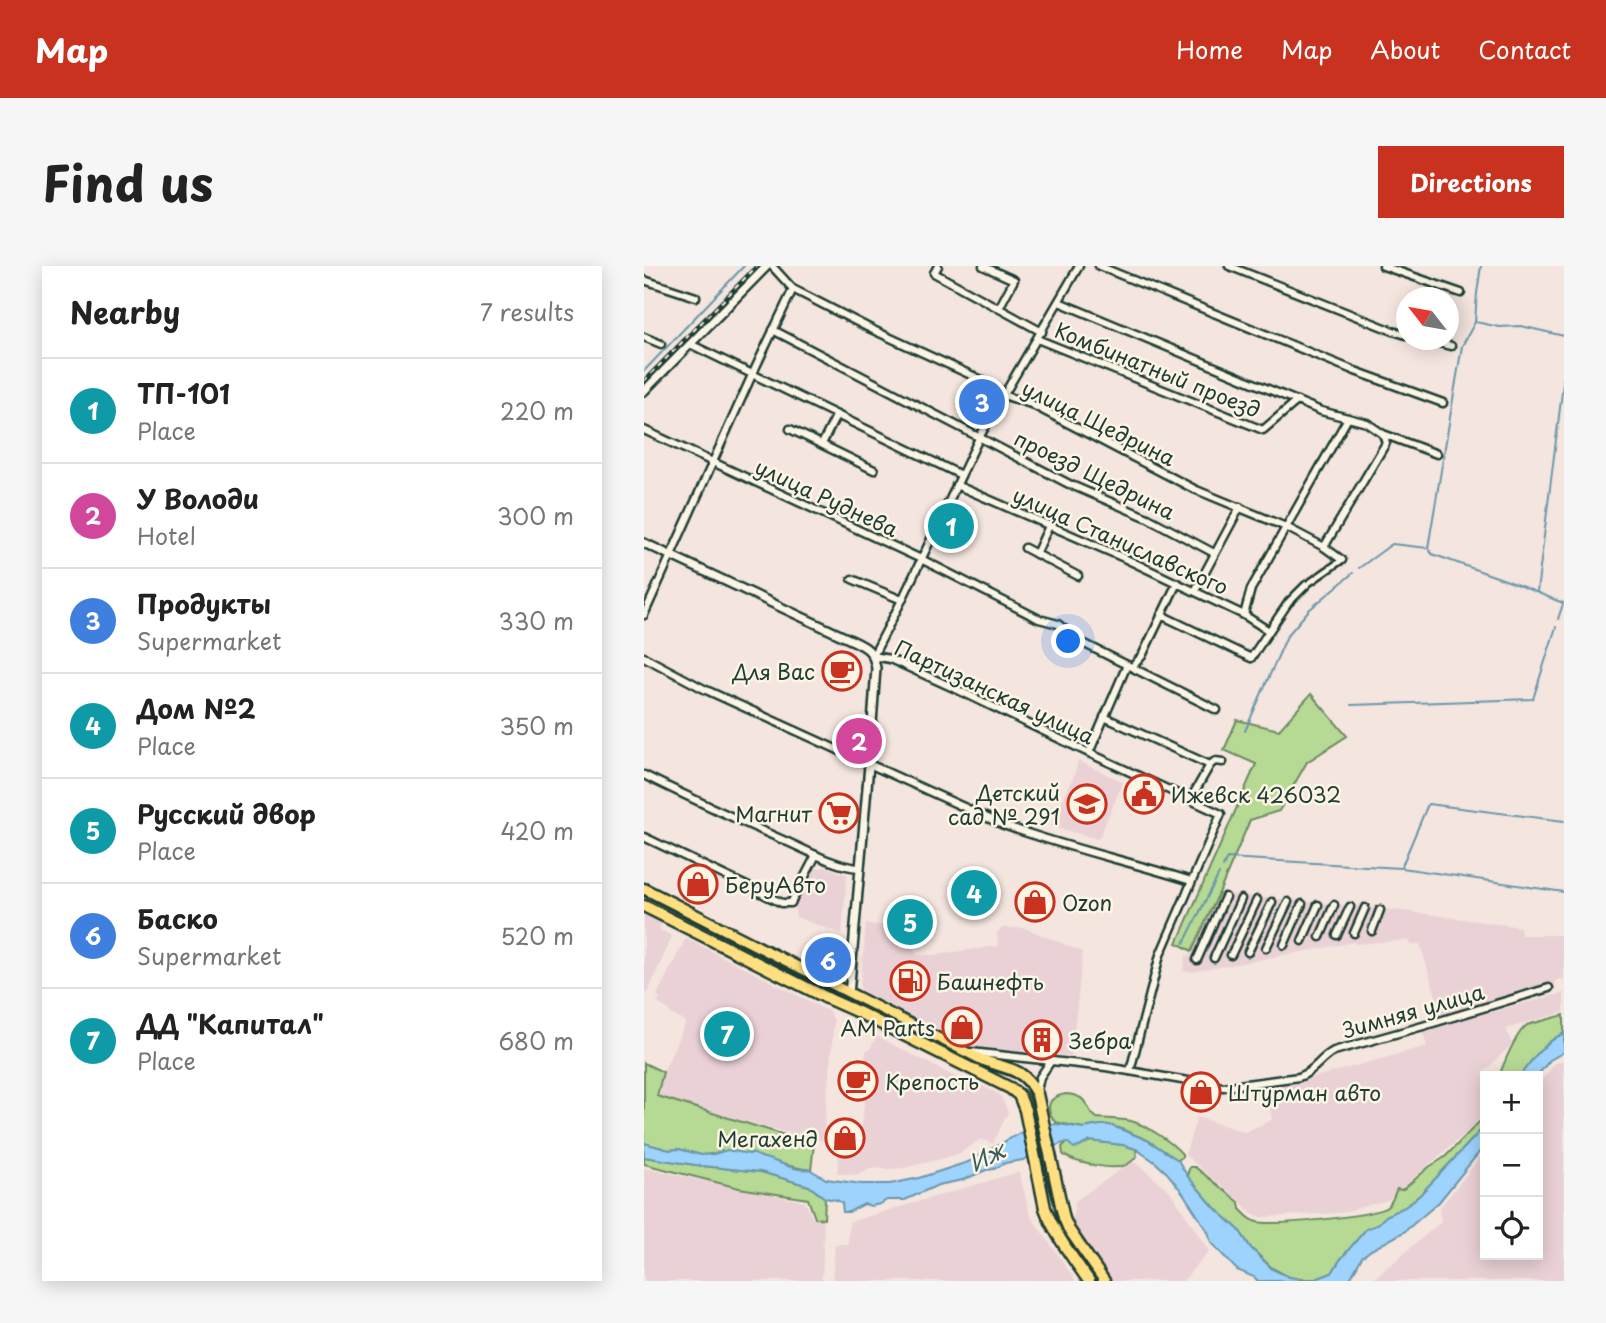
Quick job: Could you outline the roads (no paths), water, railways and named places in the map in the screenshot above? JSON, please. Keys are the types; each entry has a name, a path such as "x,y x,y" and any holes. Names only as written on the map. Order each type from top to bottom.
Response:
{"main road":[{"path":"644,889 962,1051 1024,1075 1037,1094 1064,1219 1104,1281"},
{"path":"644,906 1002,1083 1019,1096 1025,1110 1045,1208 1061,1240 1089,1281"},
{"path":"847,1006 849,995"}],"street":[{"name":"улица Щедрина","path":"770,266 793,289 871,329 995,386 1003,395 1031,404 1194,489 1286,527 1342,560"},
{"path":"644,391 770,266"},
{"name":"Комбинатный проезд","path":"937,266 934,273 1042,332"},
{"path":"982,266 1014,281 999,309"},
{"path":"849,995 876,668 873,656 980,436 1079,266"},
{"path":"1099,266 1355,371 1443,403"},
{"path":"1229,266 1396,331"},
{"path":"1383,266 1461,293"},
{"path":"644,280 696,297"},
{"path":"644,615 793,289"},
{"name":"Комбинатный проезд","path":"1059,302 1321,411 1367,423 1383,434 1437,454"},
{"name":"проезд Щедрина","path":"773,330 1069,484 1148,519 1214,553"},
{"path":"644,337 661,344"},
{"name":"Комбинатный проезд","path":"1037,340 1263,430 1297,401"},
{"path":"690,344 961,475"},
{"path":"822,444 836,416"},
{"path":"1244,615 1251,589 1348,418"},
{"path":"790,429 874,470"},
{"name":"улица Руднева","path":"644,430 921,559 1039,620 1058,624 1079,641 1217,710"},
{"path":"1324,547 1386,443 1383,434"},
{"name":"улица Станиславского","path":"956,485 1195,591 1244,615 1269,631"},
{"path":"1195,591 1240,507"},
{"path":"1036,554 1049,526"},
{"name":"Партизанская улица","path":"644,543 868,649 873,656 890,659 1221,814 1191,881"},
{"path":"1025,548 1077,576"},
{"path":"1161,615 1251,658 1287,603 1306,585 1342,560"},
{"path":"852,579 902,600"},
{"path":"1089,753 1130,666 1142,656 1177,583"},
{"path":"644,657 704,689 1001,824 1035,837 1191,881 1160,955 1130,1072"},
{"path":"1104,717 1209,765"},
{"path":"1190,800 1209,765 1215,761 1223,762"},
{"path":"644,775 816,855 859,868"},
{"path":"644,837 782,903 791,904 816,855"},
{"path":"1197,960 1225,897"},
{"path":"1214,958 1241,899"},
{"path":"1231,955 1257,900"},
{"path":"1248,952 1272,902"},
{"path":"1266,948 1288,902"},
{"path":"1284,945 1303,904"},
{"path":"1302,941 1318,905"},
{"path":"1320,937 1334,905"},
{"path":"1337,935 1350,907"},
{"path":"1354,933 1365,908"},
{"path":"1372,931 1380,910"},
{"name":"Зимняя улица","path":"962,1051 1106,1067 1223,1087 1299,1077 1308,1074 1326,1055 1334,1051 1549,988"},
{"path":"1037,1094 1040,1077 1051,1061"}],"water":[{"path":"1564,1033 1564,1052 1550,1060 1541,1071 1524,1071 1544,1047"},
{"name":"Иж","path":"1058,1124 1083,1128 1110,1125 1147,1140 1178,1160 1188,1177 1272,1269 1289,1277 1307,1280 1332,1273 1366,1229 1377,1225 1386,1216 1405,1207 1420,1195 1480,1131 1480,1151 1439,1202 1404,1232 1362,1257 1349,1281 1258,1281 1237,1270 1211,1242 1208,1232 1167,1173 1136,1149 1123,1145 1090,1141 1074,1148 1067,1142 963,1180 938,1185 905,1200 887,1200 871,1206 864,1204 849,1212 843,1212 842,1203 825,1198 809,1186 761,1172 644,1157 644,1143 701,1155 727,1150 752,1153 792,1167 809,1169 826,1179 862,1184 890,1184 968,1162 1034,1125"}],"waterway":[{"path":"644,371 744,266"},
{"path":"1428,548 1462,346 1475,322 1481,266"},
{"path":"1476,322 1499,327 1521,326 1564,336"},
{"path":"1537,592 1564,376"},
{"path":"1359,568 1392,544 1428,548 1432,554 1563,603"},
{"path":"1245,731 1287,636 1309,610 1353,573"},
{"path":"1558,619 1563,604"},
{"path":"1351,705 1533,699 1556,627"},
{"path":"1223,867 1227,858 1401,868 1428,804 1564,821"},
{"path":"1402,868 1564,892"},
{"path":"1184,943 1219,874"}],"tram line":[{"path":"644,895 980,1065 1019,1080 1025,1086 1033,1108 1058,1219 1063,1231 1098,1281"}],"railway":[{"path":"644,381 757,266"}],"place":[{"name":"Продукты","path":"982,402"},
{"name":"ТП-101","path":"951,526"},
{"name":"Для Вас","path":"842,671"},
{"name":"У Володи","path":"859,741"},
{"name":"Ижевск 426032","path":"1144,794"},
{"name":"Детский сад № 291","path":"1087,804"},
{"name":"Магнит","path":"839,813"},
{"name":"БеруАвто","path":"698,884"},
{"name":"Дом №2","path":"974,893"},
{"name":"Ozon","path":"1035,902"},
{"name":"Русский двор","path":"910,922"},
{"name":"Баско","path":"828,960"},
{"name":"Башнефть","path":"910,981"},
{"name":"AM Parts","path":"962,1027"},
{"name":"ДД \"Капитал\"","path":"727,1034"},
{"name":"Зебра","path":"1042,1040"},
{"name":"Крепость","path":"858,1081"},
{"name":"Штурман авто","path":"1201,1092"},
{"name":"Мегахенд","path":"845,1138"}]}
